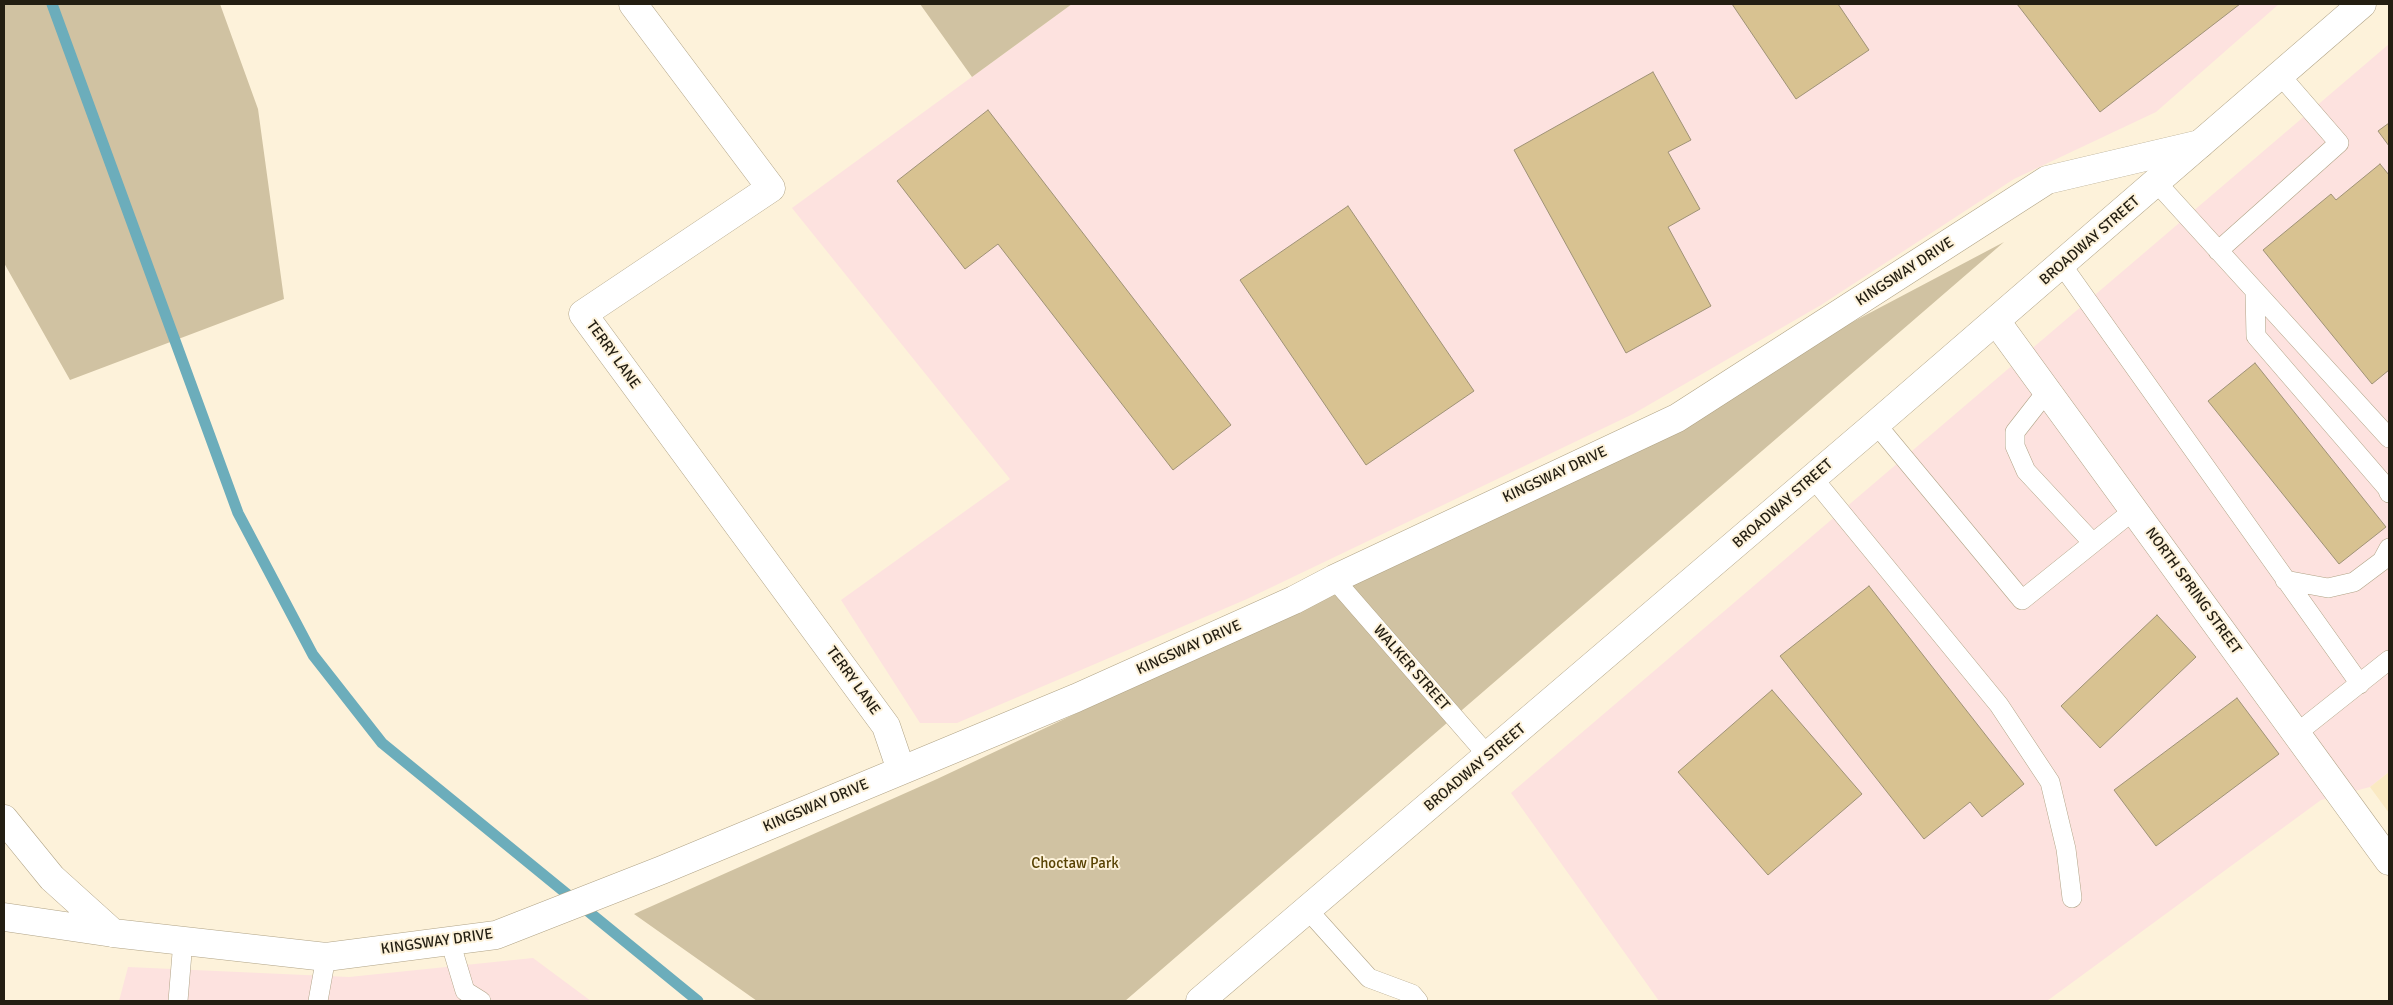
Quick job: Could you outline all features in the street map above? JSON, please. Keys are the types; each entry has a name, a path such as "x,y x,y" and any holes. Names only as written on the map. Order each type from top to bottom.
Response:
{"street":[{"name":"TERRY LANE","path":"633,4 772,188 583,314 886,726 901,770"},
{"name":"BROADWAY STREET","path":"1200,1001 1489,757 2157,184 2200,144 2362,4"},
{"name":"KINGSWAY DRIVE","path":"4,917 113,933 326,957 496,935 662,870 1076,698 1294,600 1334,579 1677,418 2047,180 2200,144"},
{"name":"NORTH SPRING STREET","path":"1996,321 2389,861"},
{"path":"4,819 52,878 113,933"}],"lane":[{"path":"2218,251 2339,143 2280,75"},
{"path":"2157,184 2389,438"},
{"path":"2062,265 2360,684"},
{"path":"2255,292 2256,336 2387,488 2389,493"},
{"path":"2047,391 2015,432 2014,446 2026,471 2093,544"},
{"path":"1876,424 2022,600 2134,510"},
{"path":"1813,478 2000,705 2050,782 2066,849 2072,898"},
{"path":"2285,580 2328,588 2354,582 2382,561 2389,548"},
{"name":"WALKER STREET","path":"1334,579 1489,757"},
{"path":"2297,733 2389,660"},
{"path":"1307,910 1369,978 1412,994 1418,1001"},
{"path":"178,1001 183,941"},
{"path":"450,941 461,996 481,1001"},
{"path":"318,1001 326,957"}],"shaded area":[{"path":"1072,4 2279,4 2156,112 2014,179 1821,305 1633,414 1247,599 957,723 920,723 841,600 1010,479 792,208"},
{"path":"2389,44 2389,772 2370,787 2321,800 2047,1001 1659,1001 1511,793"},
{"path":"2389,772 2389,813 2370,787"},
{"path":"533,958 591,1001 119,1001 128,967 349,977"}],"green space":[{"path":"4,4 220,4 258,109 284,299 70,380 4,263"},
{"path":"920,4 1072,4 972,77"},
{"name":"Choctaw Park","path":"2004,242 1125,1001 757,1001 634,914 937,779 1404,559"}],"building":[{"path":"1732,4 1838,4 1869,50 1796,99"},
{"path":"2017,4 2240,4 2100,112"},
{"path":"1653,72 1691,140 1668,152 1700,209 1668,227 1711,306 1626,353 1514,150"},
{"path":"988,110 1231,425 1173,470 998,244 965,269 897,181"},
{"path":"2389,123 2389,146 2378,131"},
{"path":"2380,164 2389,175 2389,370 2372,384 2263,250 2331,194 2336,200"},
{"path":"1348,206 1474,391 1366,465 1240,280"},
{"path":"2255,363 2386,527 2339,564 2208,401"},
{"path":"1869,586 2024,784 1982,817 1970,802 1924,839 1780,656"},
{"path":"2157,615 2196,657 2100,748 2061,706"},
{"path":"1772,690 1862,794 1768,875 1678,772"},
{"path":"2237,698 2279,754 2156,846 2114,790"}],"waterway":[{"path":"52,4 238,513 313,655 382,743 698,1001"}]}
